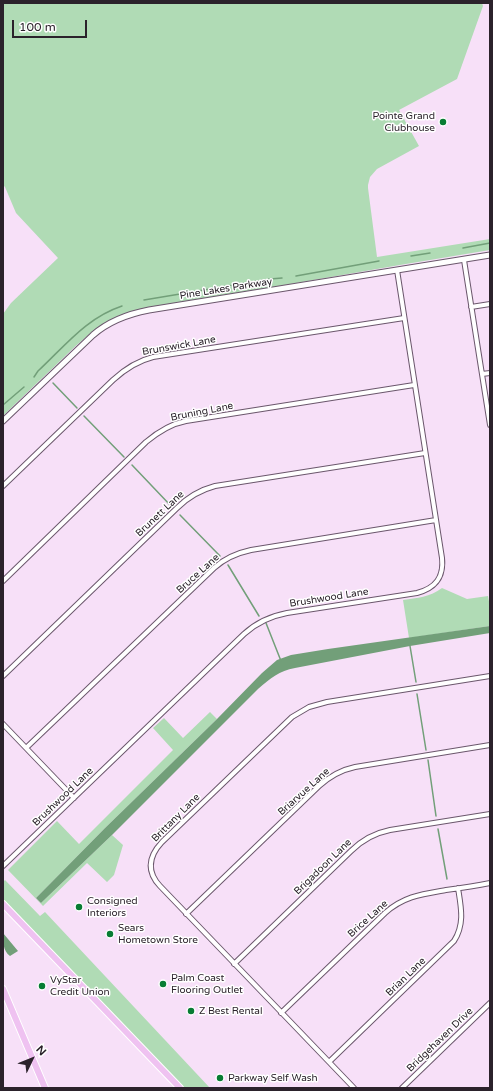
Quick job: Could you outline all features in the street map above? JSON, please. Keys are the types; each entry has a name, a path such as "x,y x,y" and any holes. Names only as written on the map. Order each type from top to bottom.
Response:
{"main road":[{"path":"3,904 180,1088"},
{"path":"3,989 45,1088"}],"street":[{"name":"Pine Lakes Parkway","path":"3,420 93,335 104,326 126,316 149,310 490,255"},
{"path":"464,260 490,425"},
{"name":"Brushwood Lane","path":"3,866 244,634 258,623 280,614 422,591 432,587 439,578 442,572 442,566 436,520 397,270"},
{"path":"471,307 490,304"},
{"name":"Brunswick Lane","path":"3,486 113,380 124,370 140,361 161,356 404,318"},
{"path":"482,374 490,373"},
{"name":"Bruning Lane","path":"3,581 146,442 167,427 186,421 414,385"},
{"name":"Brunett Lane","path":"3,676 176,508 195,494 215,486 425,453"},
{"name":"Bruce Lane","path":"26,748 214,568 226,559 238,553 251,550 436,520"},
{"name":"Brittany Lane","path":"354,1088 153,878 150,864 152,857 162,842 292,717 309,707 327,702 490,676"},
{"path":"3,724 74,798"},
{"name":"Briarvue Lane","path":"186,914 319,786 332,776 341,771 355,767 490,745"},
{"name":"Brigadoon Lane","path":"234,964 350,851 367,838 390,830 490,814"},
{"name":"Brice Lane","path":"282,1013 379,918 394,906 407,898 419,895 490,883"},
{"name":"Brian Lane","path":"329,1062 454,941 459,933 462,921 458,888"},
{"name":"Bridgehaven Drive","path":"402,1088 490,1003"}],"shaded area":[{"path":"3,3 482,3 483,6 457,79 399,110 419,146 377,169 370,177 368,188 377,257 490,239 490,250 150,307 134,311 108,322 86,337 3,416 3,314 11,303 58,258 16,213 3,185"},
{"path":"442,588 467,599 488,596 490,607 490,626 409,638 403,600 428,595"},
{"path":"490,626 490,633 410,646 295,668 284,671 275,676 258,689 112,835 41,903 36,898 105,828 277,660 291,655 328,649"},
{"path":"210,712 217,719 105,828 36,898 41,903 112,835 123,845 114,875 107,882 87,863 43,906 8,870 57,821 79,844 173,750 153,728 164,718 183,738"},
{"path":"5,880 40,916 45,912 210,1088 184,1088 3,900 3,882"},
{"path":"3,933 18,951 10,956 3,943"}],"waterway":[{"path":"463,248 490,243"},
{"path":"411,256 430,253"},
{"path":"296,276 379,261"},
{"path":"144,300 282,278"},
{"path":"34,377 38,371 87,325 109,311 122,306"},
{"path":"53,383 77,408"},
{"path":"3,405 24,387"},
{"path":"84,416 124,457"},
{"path":"132,465 171,506"},
{"path":"180,515 220,556"},
{"path":"228,565 259,616"},
{"path":"266,623 281,661"},
{"path":"410,646 416,682"},
{"path":"417,694 426,750"},
{"path":"428,760 436,816"},
{"path":"438,829 447,879"}],"place":[{"name":"Pointe Grand Clubhouse","path":"443,122"},
{"name":"Consigned Interiors","path":"79,907"},
{"name":"Sears Hometown Store","path":"110,934"},
{"name":"Palm Coast Flooring Outlet","path":"163,984"},
{"name":"VyStar Credit Union","path":"42,986"},
{"name":"Z Best Rental","path":"191,1011"},
{"name":"Parkway Self Wash","path":"220,1078"}]}
